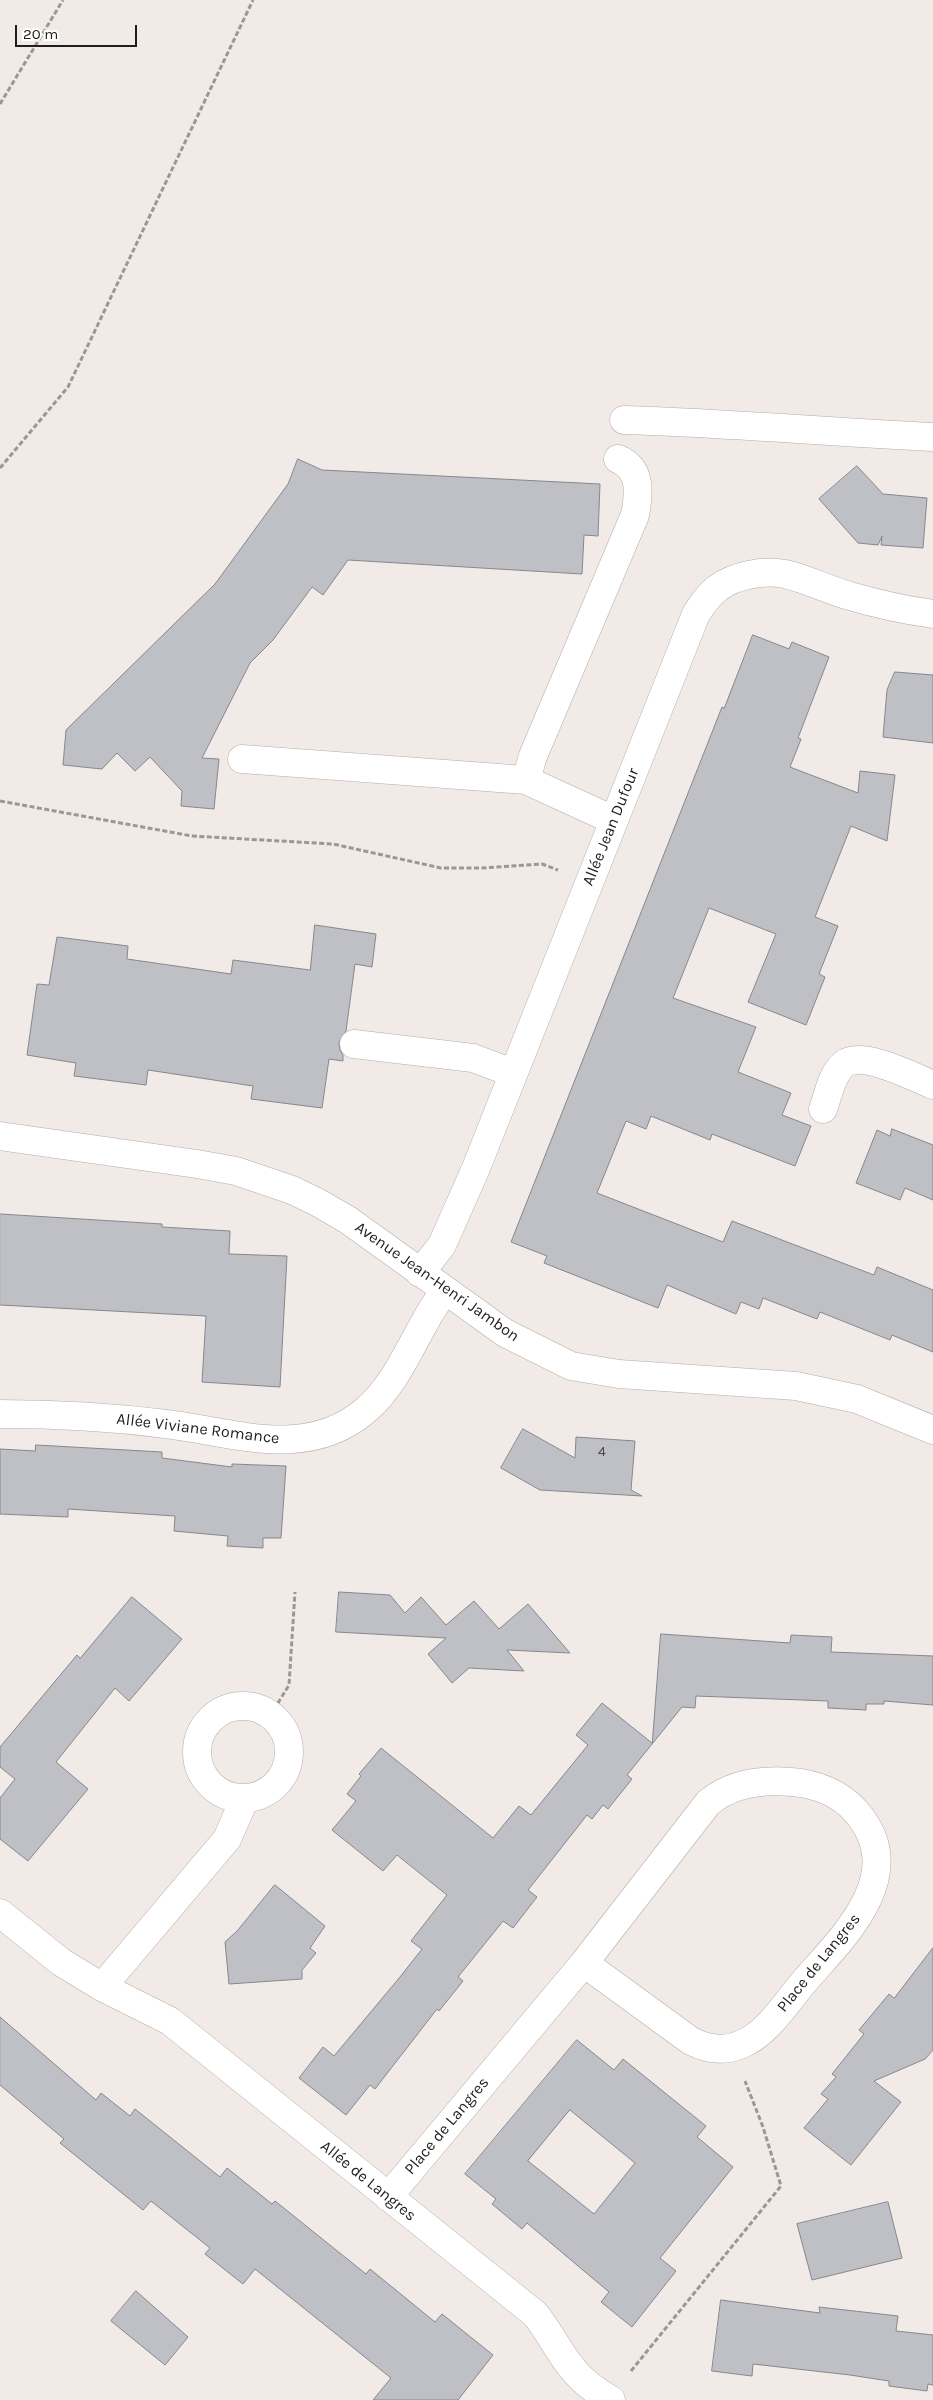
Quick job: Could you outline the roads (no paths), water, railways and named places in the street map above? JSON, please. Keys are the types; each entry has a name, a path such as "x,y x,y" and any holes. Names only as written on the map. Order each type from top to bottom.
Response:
{"street":[{"path":"624,420 700,422 783,429 933,437"},
{"path":"526,780 533,756 634,515 638,488 636,477 627,462 618,459"},
{"name":"Allée Jean Dufour","path":"420,1273 442,1245 476,1168 696,614 718,588 741,577 769,573 785,574 851,597 933,614"},
{"path":"242,759 526,780 613,820"},
{"path":"354,1044 473,1058 514,1073"},
{"path":"822,1110 840,1068 849,1061 872,1061 933,1084"},
{"name":"Avenue Jean-Henri Jambon","path":"0,1136 197,1164 263,1179 317,1202 348,1220 444,1291 505,1333 571,1366 619,1374 796,1386 858,1399 933,1430"},
{"name":"Allée Viviane Romance","path":"0,1414 106,1418 168,1424 268,1440 312,1437 350,1422 376,1401 389,1385 444,1291"},
{"path":"240,1706 256,1708 270,1716 282,1727 288,1742 289,1758 284,1773 274,1786 260,1794 245,1798 230,1796 215,1789 204,1777 198,1762 197,1746 202,1731 211,1718 225,1710 240,1706"},
{"name":"Place de Langres","path":"388,2197 584,1963 708,1803 718,1795 737,1787 763,1782 807,1784 843,1800 858,1814 872,1841 875,1872 868,1899 856,1921 768,2025 742,2044 732,2048 710,2048 691,2041 584,1963"},
{"path":"102,1987 227,1839 245,1798"},
{"name":"Allée de Langres","path":"0,1913 61,1962 102,1987 170,2021 535,2314 572,2370 610,2399"}]}
